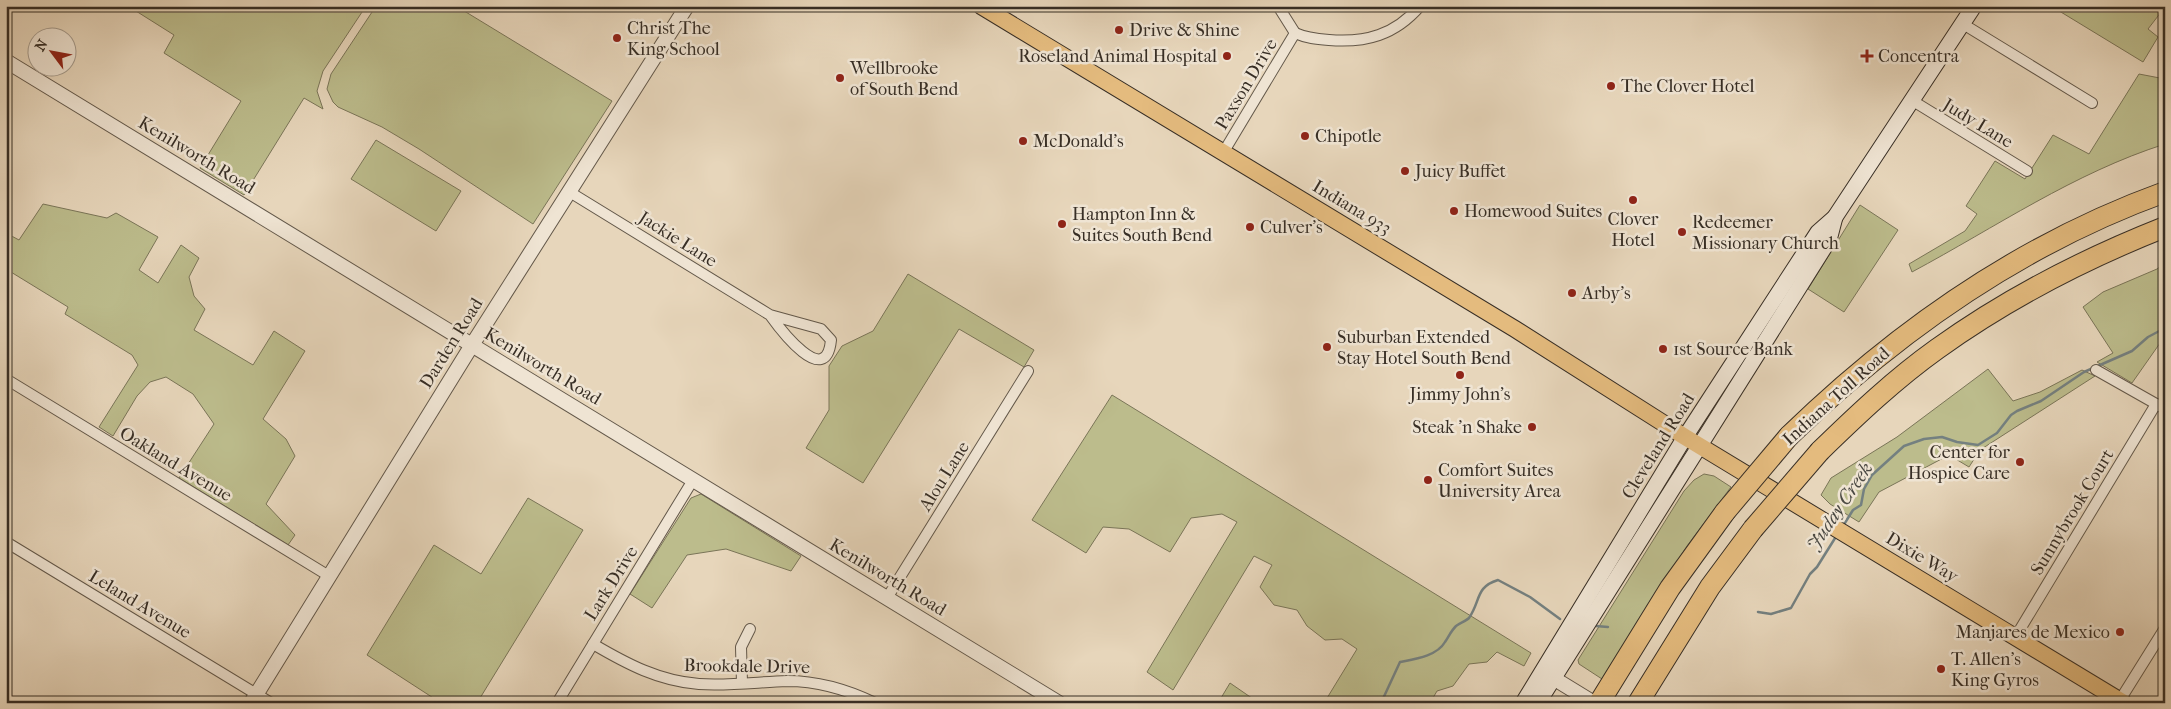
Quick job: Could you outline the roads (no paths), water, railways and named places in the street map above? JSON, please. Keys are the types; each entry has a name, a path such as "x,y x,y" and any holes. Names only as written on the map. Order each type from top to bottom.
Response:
{"highway":[{"name":"Indiana Toll Road","path":"1600,703 1670,588 1725,512 1789,436 1883,351 1960,295 2048,243 2165,192"},
{"name":"Indiana Toll Road","path":"1638,703 1665,669 1710,588 1753,529 1820,451 1886,390 1936,350 2021,294 2079,264 2165,226"},
{"path":"1652,703 1665,669"}],"main road":[{"name":"Indiana 933","path":"980,6 1552,352 1700,446"},
{"name":"Cleveland Road","path":"1538,703 1548,675 1685,437 1818,232 1835,217 1974,6"},
{"name":"Cleveland Road","path":"1523,703 1548,675 1700,446 1829,240 1835,217"},
{"name":"Dixie Way","path":"1700,446 2122,701"}],"street":[{"name":"Darden Road","path":"254,698 568,191 687,6"},
{"name":"Paxson Drive","path":"1223,153 1295,33 1278,6"},
{"path":"1295,33 1309,38 1347,41 1370,39 1398,27 1420,6"},
{"path":"1963,24 2092,103"},
{"name":"Kenilworth Road","path":"6,61 1059,703"},
{"name":"Judy Lane","path":"1913,101 2027,171"},
{"name":"Jackie Lane","path":"568,191 770,315 821,329 831,340 830,348 821,358 815,359 806,355 770,315"},
{"path":"2096,370 2160,407"},
{"name":"Alou Lane","path":"887,598 1028,371"},
{"name":"Oakland Avenue","path":"6,379 329,576"},
{"name":"Sunnybrook Court","path":"2016,636 2160,407"},
{"name":"Lark Drive","path":"557,703 694,480"},
{"name":"Leland Avenue","path":"6,542 254,698 271,703"},
{"path":"2122,701 2165,628"},
{"path":"742,683 741,647 750,629"},
{"name":"Brookdale Drive","path":"593,644 627,664 659,677 700,684 813,683 858,695 875,703"},
{"path":"1548,675 1594,703"}],"waterway":[{"name":"Juday Creek","path":"1843,526 1853,510 1861,505 1864,489 1872,475 1904,446 1924,439 1942,437 1957,442 1978,445 1997,433 2011,415 2017,411 2041,401 2084,372 2132,351 2148,337 2165,328"},
{"name":"Juday Creek","path":"1758,612 1771,614 1791,608 1810,574 1817,567 1837,535"},
{"name":"Juday Creek","path":"1381,703 1400,662 1412,660 1437,651 1456,626 1469,618 1479,595 1485,586 1491,583 1498,580 1530,597 1560,619"},
{"name":"Juday Creek","path":"1596,626 1608,627"}],"place":[{"name":"Drive & Shine","path":"1119,30"},
{"name":"Christ The King School","path":"617,38"},
{"name":"Roseland Animal Hospital","path":"1227,56"},
{"name":"Concentra","path":"1867,56"},
{"name":"Wellbrooke of South Bend","path":"840,78"},
{"name":"The Clover Hotel","path":"1611,86"},
{"name":"Chipotle","path":"1305,136"},
{"name":"McDonald's","path":"1023,141"},
{"name":"Juicy Buffet","path":"1405,171"},
{"name":"Clover Hotel","path":"1633,200"},
{"name":"Homewood Suites","path":"1454,211"},
{"name":"Hampton Inn & Suites South Bend","path":"1062,224"},
{"name":"Culver's","path":"1250,227"},
{"name":"Redeemer Missionary Church","path":"1682,232"},
{"name":"Arby's","path":"1572,293"},
{"name":"Suburban Extended Stay Hotel South Bend","path":"1327,347"},
{"name":"1st Source Bank","path":"1663,349"},
{"name":"Jimmy John's","path":"1460,375"},
{"name":"Steak 'n Shake","path":"1532,427"},
{"name":"Center for Hospice Care","path":"2020,462"},
{"name":"Comfort Suites University Area","path":"1428,480"},
{"name":"Manjares de Mexico","path":"2120,632"},
{"name":"T. Allen's King Gyros","path":"1941,669"}]}
